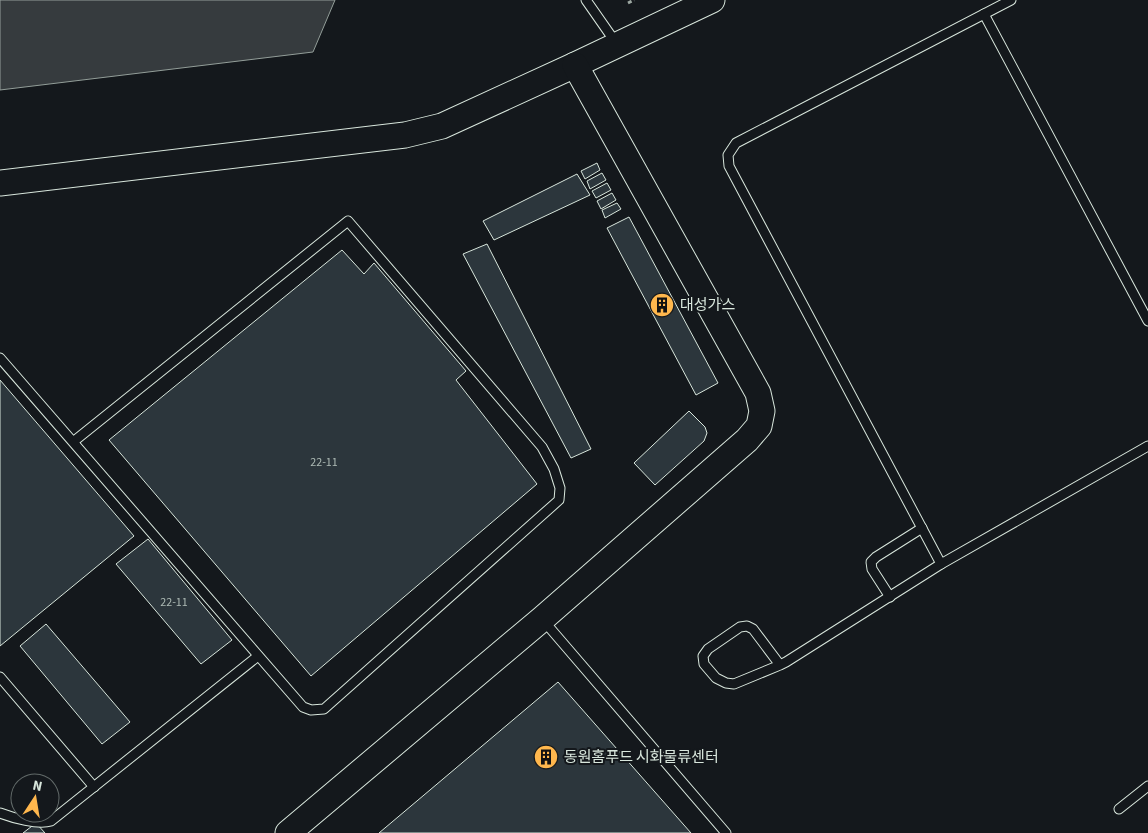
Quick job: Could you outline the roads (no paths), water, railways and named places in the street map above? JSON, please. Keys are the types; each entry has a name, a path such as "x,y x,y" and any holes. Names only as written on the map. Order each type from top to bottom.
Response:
{"street":[{"path":"0,183 405,135 442,126 712,0"},
{"path":"288,833 542,620 747,440 759,426 762,411 758,393 575,65"}],"lane":[{"path":"586,0 617,45"},
{"path":"942,564 729,166 728,155 736,143 1011,0"},
{"path":"984,14 1148,321"},
{"path":"0,358 303,707 311,710 324,709 558,500 560,488 554,469 542,446 348,221 73,442"},
{"path":"780,664 753,629 747,626 740,627 708,649 703,656 704,664 716,678 726,683 734,684 780,664 942,564 1148,446"},
{"path":"890,597 872,569 871,562 876,556 922,528"},
{"path":"542,620 726,833"},
{"path":"0,813 12,818 45,823 52,821 258,656"},
{"path":"0,677 94,787"},
{"path":"1120,810 1148,786"}],"place":[{"name":"대성가스","path":"662,305"},
{"name":"동원홈푸드 시화물류센터","path":"546,757"}]}
